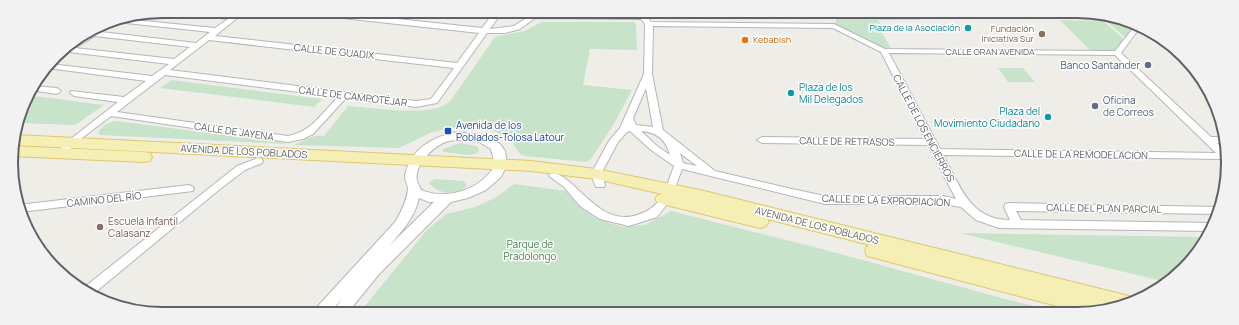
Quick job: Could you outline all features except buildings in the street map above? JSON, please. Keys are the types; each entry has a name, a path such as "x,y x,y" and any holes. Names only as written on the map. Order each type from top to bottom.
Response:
{"main road":[{"name":"AVENIDA DE LOS POBLADOS","path":"20,141 69,148 258,161 416,164"},
{"name":"AVENIDA DE LOS POBLADOS","path":"18,152 37,152 69,148 416,164 500,168 554,176 598,179"},
{"name":"AVENIDA DE LOS POBLADOS","path":"500,168 531,166 668,194 1117,301"},
{"name":"AVENIDA DE LOS POBLADOS","path":"668,194 1091,306"}],"street":[{"path":"69,148 108,114 234,18"},
{"path":"363,18 485,31 515,29 528,22 530,18"},
{"name":"CALLE DE CAMPOTÉJAR","path":"163,72 416,104 434,101 494,18"},
{"path":"644,18 649,24"},
{"path":"834,26 836,18"},
{"path":"131,22 218,31"},
{"name":"CALLE GRAN AVENIDA","path":"649,24 834,26 884,51 1117,53"},
{"name":"CALLE DE LA EXPROPIACIÓN","path":"649,24 648,74 658,130 670,141 715,174"},
{"path":"1134,30 1117,53 1221,152"},
{"path":"98,34 198,46"},
{"name":"CALLE DE GUADIX","path":"208,38 460,66"},
{"path":"73,50 176,62"},
{"name":"CALLE DE LOS ENCIERROS","path":"884,51 964,204"},
{"path":"54,67 153,79"},
{"name":"CALLE DE LA EXPROPIACIÓN","path":"648,74 628,118 628,128 679,166 825,200 943,200 964,204"},
{"path":"38,89 57,91"},
{"path":"74,94 126,100"},
{"name":"CALLE DE JAYENA","path":"108,114 288,139 300,137 310,132 344,95"},
{"path":"598,179 614,140 628,128 658,130"},
{"path":"326,307 401,224 410,204 414,189 411,180 416,164 429,148 440,140 458,136 472,137 485,139 492,143 502,156 500,168 476,190 463,195 447,198 426,197 414,189"},
{"name":"CALLE DE RETRASOS","path":"762,140 932,142"},
{"path":"1208,140 1219,140"},
{"path":"554,176 568,185 584,203 604,216 629,222 653,214 668,194 679,166 670,141"},
{"name":"CALLE DE LA REMODELACIÓN","path":"937,152 1221,156"},
{"path":"91,289 240,168 258,161"},
{"name":"CAMINO DEL RÍO","path":"25,207 189,189"},
{"path":"345,307 376,269 416,227 447,198"},
{"name":"CALLE DEL PLAN PARCIAL","path":"964,204 980,217 999,224 1206,226"},
{"name":"CALLE DEL PLAN PARCIAL","path":"1017,224 1009,207 1213,210"}],"green space":[{"path":"837,18 920,18 921,20 878,20 882,27 879,28 892,50 883,50 834,26"},
{"path":"1060,20 1103,21 1124,39 1115,52 1092,52"},
{"path":"1107,21 1132,29 1126,38"},
{"path":"542,22 634,22 636,24 637,50 590,49 583,85 632,90 615,122 591,159 586,162 525,156 520,154 512,142 494,131 474,127 449,128 430,133 399,148 294,145 312,137 324,136 348,106 386,110 418,111 443,106 451,100 495,37 524,31"},
{"path":"998,68 1023,68 1035,82 1008,82"},
{"path":"172,80 322,99 314,107 160,88"},
{"path":"34,96 104,105 75,125 24,123"},
{"path":"116,121 286,144 100,135 98,133 101,128 111,122"},
{"path":"460,143 476,146 479,150 478,153 469,155 443,152 443,149"},
{"path":"435,179 463,181 467,184 459,191 448,193 442,192 432,186 429,182"},
{"name":"Parque de Pradolongo","path":"514,184 566,191 577,205 600,220 623,227 645,225 671,211 822,249 1039,307 364,307 427,230 446,214 475,207 495,198"},
{"path":"959,233 1201,237 1179,265 1160,280"}],"place":[{"name":"Plaza de la Asociación","path":"968,28"},
{"name":"Fundación Iniciativa Sur","path":"1042,34"},
{"name":"Kebabish","path":"745,40"},
{"name":"Banco Santander","path":"1148,65"},
{"name":"Plaza de los Mil Delegados","path":"791,93"},
{"name":"Oficina de Correos","path":"1095,106"},
{"name":"Plaza del Movimiento Ciudadano","path":"1048,117"},
{"name":"Avenida de los Poblados-Tolosa Latour","path":"448,131"},
{"name":"Escuela Infantil Calasanz","path":"100,227"}]}
